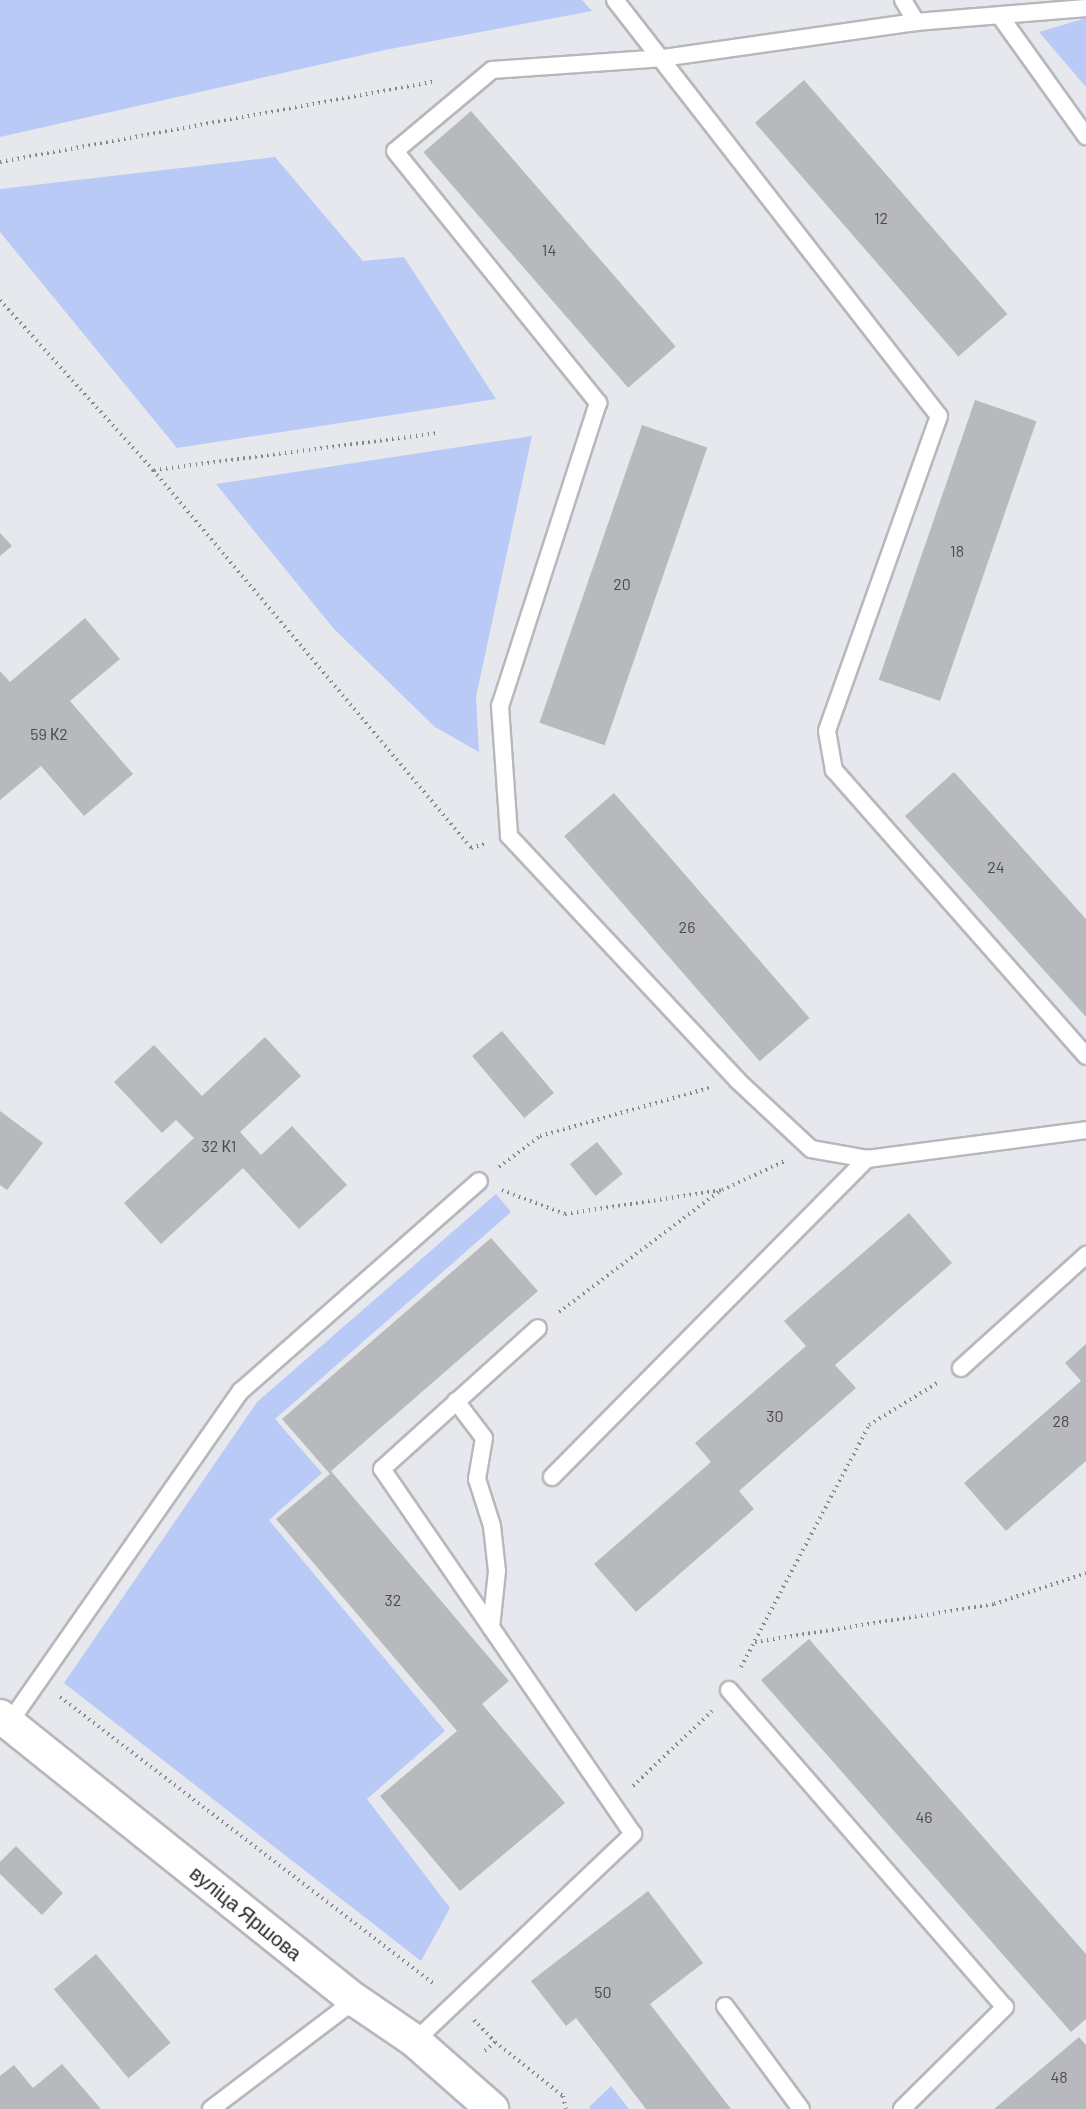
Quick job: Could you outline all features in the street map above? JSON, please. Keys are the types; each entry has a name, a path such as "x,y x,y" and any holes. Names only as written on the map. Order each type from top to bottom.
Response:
{"street":[{"name":"вуліца Яршова","path":"10,1714 355,2000 415,2041 492,2109"}],"lane":[{"path":"615,0 664,58 939,416 827,731 834,770 1086,1056"},
{"path":"903,0 916,22"},
{"path":"1086,8 916,22 664,58 492,70 395,150 598,403 500,706 509,836 737,1080 811,1149 867,1159 1086,1130"},
{"path":"999,16 1086,136"},
{"path":"552,1477 867,1159"},
{"path":"10,1714 241,1391 479,1181"},
{"path":"962,1368 1086,1255"},
{"path":"415,2041 633,1834 382,1469 538,1328"},
{"path":"456,1401 484,1438 477,1479 492,1526 498,1571 491,1628"},
{"path":"729,1690 1005,2007 902,2109"},
{"path":"211,2109 355,2000"},
{"path":"725,2006 801,2109"}],"path":[{"path":"0,162 492,70"},
{"path":"0,300 153,470 471,848 509,836"},
{"path":"153,470 437,433"},
{"path":"479,1181 540,1136 737,1080"},
{"path":"538,1328 722,1190 811,1149"},
{"path":"479,1181 565,1215 722,1190"},
{"path":"612,1805 706,1719 729,1690 869,1425 962,1368"},
{"path":"754,1642 994,1604 1086,1573"},
{"path":"10,1714 39,1715 56,1695 456,2001 495,2042 563,2096 566,2109"},
{"path":"455,2076 495,2042"}],"shaded area":[{"path":"0,0 582,0 592,11 385,50 0,137"},
{"path":"1086,18 1086,87 1039,32"},
{"path":"275,157 363,261 404,257 496,399 177,448 0,232 0,189"},
{"path":"532,436 476,697 479,752 435,727 334,629 216,484"},
{"path":"496,1194 511,1212 275,1419 322,1473 269,1520 445,1731 367,1799 450,1908 421,1961 64,1683 257,1402"},
{"path":"611,2086 629,2109 590,2109 589,2107"}],"building":[{"path":"804,80 1007,314 958,357 755,123"},
{"path":"471,111 676,346 628,388 423,152"},
{"path":"975,400 1036,421 940,701 879,680"},
{"path":"642,425 707,447 605,745 539,723"},
{"path":"0,533 12,546 0,556"},
{"path":"85,618 120,659 70,701 133,774 84,816 41,766 0,800 0,671 10,682"},
{"path":"954,772 1086,919 1086,1017 905,816"},
{"path":"614,793 810,1018 760,1061 564,836"},
{"path":"502,1031 554,1093 524,1118 472,1056"},
{"path":"265,1037 301,1076 240,1132 261,1155 292,1126 347,1185 299,1229 243,1168 161,1244 124,1203 194,1138 176,1120 162,1133 114,1082 154,1045 202,1096"},
{"path":"0,1111 43,1143 7,1190 0,1185"},
{"path":"597,1142 623,1174 596,1196 570,1164"},
{"path":"909,1213 952,1263 835,1365 856,1388 739,1491 754,1509 636,1612 594,1564 711,1462 695,1443 806,1346 784,1321"},
{"path":"491,1238 538,1291 331,1471 509,1681 482,1704 565,1803 460,1891 380,1796 457,1731 276,1519 330,1474 282,1419"},
{"path":"1086,1344 1086,1461 1006,1531 964,1483 1081,1381 1065,1363"},
{"path":"809,1639 1086,1954 1086,2019 1071,2032 761,1680"},
{"path":"16,1846 63,1893 42,1915 0,1874 0,1862"},
{"path":"648,1891 703,1963 650,2004 731,2109 646,2109 576,2018 566,2026 531,1981"},
{"path":"96,1954 171,2043 128,2078 54,1989"},
{"path":"1079,2037 1086,2045 1086,2109 994,2109"},
{"path":"62,2064 101,2109 0,2109 0,2076 14,2065 33,2088"}]}
